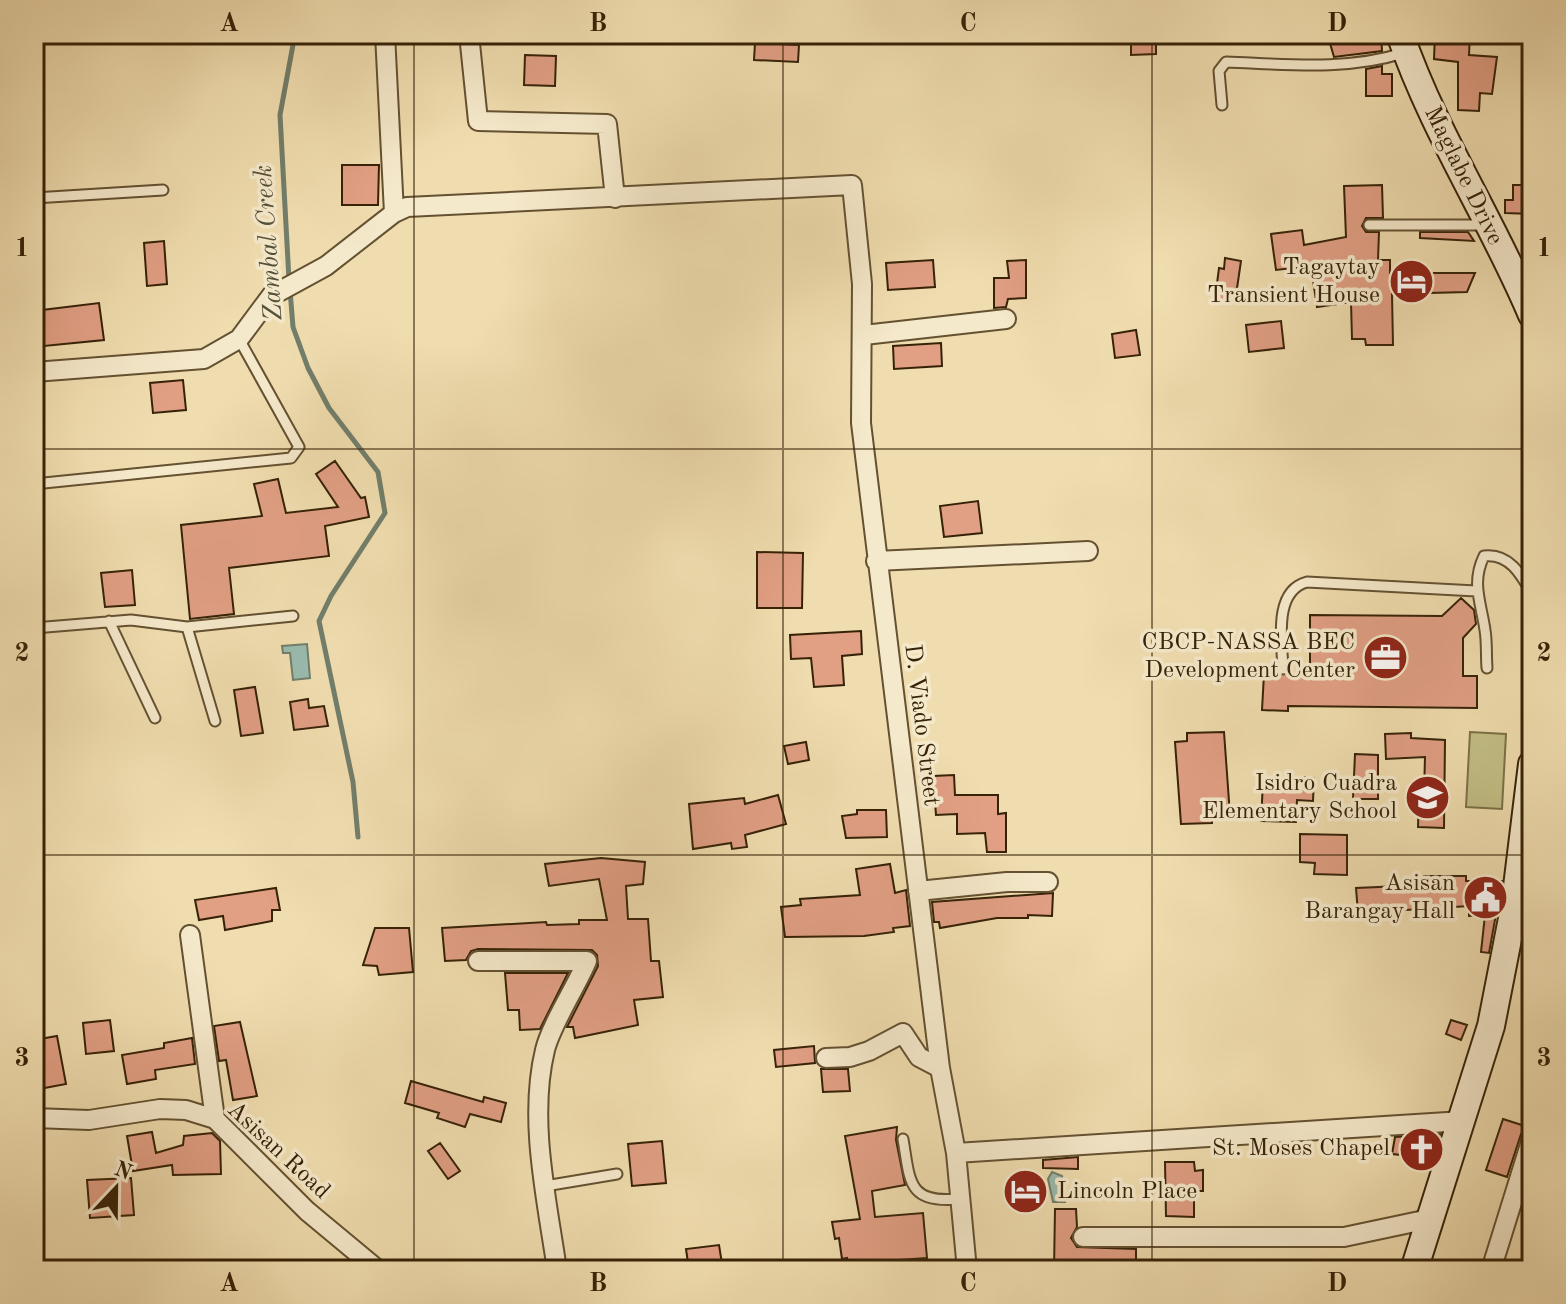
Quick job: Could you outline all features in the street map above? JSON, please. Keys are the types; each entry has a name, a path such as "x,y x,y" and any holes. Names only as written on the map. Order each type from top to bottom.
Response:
{"main road":[{"name":"Maglabe Drive","path":"1403,43 1447,148 1532,315"},
{"path":"1414,1270 1491,1026 1515,903 1532,764"}],"street":[{"path":"385,34 394,213"},
{"path":"34,372 184,363 204,359 239,339 271,296 326,266 394,213 419,205 615,198 607,124 478,121 469,34"},
{"name":"D. Viado Street","path":"615,198 852,185 864,335 861,423 940,1068 956,1153 967,1270"},
{"path":"864,335 1006,319"},
{"path":"876,561 1088,551"},
{"path":"918,891 1007,882 1048,882"},
{"path":"190,935 215,1119"},
{"path":"478,961 587,961 546,1048 539,1095 545,1186 557,1270"},
{"path":"826,1058 869,1051 903,1033 919,1057 940,1068"},
{"name":"Asisan Road","path":"34,1118 89,1120 160,1109 186,1110 215,1119 307,1211 378,1270"},
{"path":"956,1153 1463,1121"},
{"path":"1491,1270 1532,1138"},
{"path":"1083,1237 1344,1237 1429,1219"}],"lane":[{"path":"1222,105 1219,71 1226,62 1308,65 1380,60 1403,43"},
{"path":"34,198 163,190"},
{"path":"1369,225 1486,225"},
{"path":"34,484 291,458 299,447 239,339"},
{"path":"1487,668 1485,631 1476,591 1478,568 1484,556 1495,555 1508,560 1532,594"},
{"path":"1283,669 1285,603 1298,584 1476,591"},
{"path":"34,628 109,621 187,627 293,616"},
{"path":"109,621 155,718"},
{"path":"187,627 215,721"},
{"path":"903,1139 911,1187 921,1196 958,1199"},
{"path":"545,1186 617,1174"}],"shaded area":[{"path":"563,34 637,34 637,44 563,43"},
{"path":"307,644 310,678 293,680 290,653 283,653 282,646"},
{"path":"1470,732 1506,734 1502,809 1466,807"},
{"path":"1052,1172 1062,1176 1065,1202 1053,1202 1048,1179"}],"building":[{"path":"1131,34 1156,34 1156,54 1131,55"},
{"path":"1351,34 1381,34 1382,51 1334,57 1329,40"},
{"path":"1435,34 1470,34 1469,55 1497,57 1492,94 1480,93 1479,111 1458,110 1458,62 1434,59"},
{"path":"755,43 799,45 798,62 754,60"},
{"path":"525,55 556,56 555,86 524,85"},
{"path":"1382,66 1382,74 1392,74 1392,96 1366,96 1366,69"},
{"path":"342,165 379,165 378,205 342,205"},
{"path":"1382,185 1383,218 1366,218 1362,226 1366,232 1379,232 1378,260 1390,260 1390,273 1475,273 1467,292 1392,294 1393,345 1366,345 1365,339 1352,339 1351,302 1317,307 1311,266 1276,270 1271,234 1302,230 1304,245 1346,237 1344,186"},
{"path":"1513,185 1532,185 1532,214 1505,213 1505,200 1513,200"},
{"path":"1420,232 1468,232 1474,241 1420,238"},
{"path":"164,241 167,284 147,286 144,243"},
{"path":"1225,258 1241,261 1235,302 1215,299 1219,268 1224,269"},
{"path":"933,260 935,287 888,290 886,263"},
{"path":"1026,260 1026,298 1008,299 1006,307 994,308 994,278 1009,278 1007,261"},
{"path":"99,303 104,340 34,347 34,311"},
{"path":"1281,321 1284,348 1249,352 1246,325"},
{"path":"1136,330 1140,355 1115,358 1112,334"},
{"path":"941,343 942,366 894,369 893,346"},
{"path":"183,380 186,410 153,413 150,383"},
{"path":"335,461 361,498 365,497 369,517 325,526 329,556 229,568 234,614 190,619 181,525 262,516 254,484 278,479 286,513 338,507 316,474"},
{"path":"978,501 982,533 944,537 940,506"},
{"path":"757,552 803,553 802,608 757,608"},
{"path":"132,570 135,605 105,607 101,573"},
{"name":"CBCP-NASSA BEC Development Center","path":"1461,598 1474,610 1476,624 1463,638 1463,676 1477,676 1477,708 1288,706 1288,711 1262,710 1264,674 1310,674 1310,615 1442,616"},
{"path":"861,631 862,654 842,656 844,685 814,687 811,658 791,659 790,635"},
{"path":"255,687 263,733 241,736 234,690"},
{"path":"308,699 309,708 324,706 328,726 294,730 290,702"},
{"path":"1224,732 1230,815 1212,816 1212,823 1181,824 1175,742 1187,741 1187,733"},
{"path":"1411,733 1411,738 1445,740 1444,828 1418,827 1419,793 1424,793 1425,757 1386,759 1385,734"},
{"path":"806,742 809,760 788,764 784,746"},
{"path":"1355,754 1378,755 1378,799 1353,799"},
{"path":"954,775 955,795 998,795 998,814 1006,813 1006,852 987,852 985,833 957,834 957,814 936,815 933,776"},
{"path":"1297,777 1314,778 1313,801 1297,800 1296,822 1261,821 1263,782 1296,783"},
{"path":"778,795 786,824 745,835 747,847 732,849 731,843 693,849 689,804 744,798 745,804"},
{"path":"857,810 886,810 887,837 846,838 842,816 857,814"},
{"path":"1300,834 1347,835 1347,875 1314,874 1315,863 1300,862"},
{"path":"601,858 645,862 643,884 626,886 628,919 648,919 651,961 659,961 663,997 634,1000 638,1025 575,1038 573,1027 567,1027 598,966 597,955 592,950 478,949 471,951 466,960 445,961 442,928 546,922 547,925 579,924 579,920 607,920 599,879 549,886 545,864"},
{"path":"890,864 895,893 906,890 910,926 893,928 894,932 864,936 785,937 781,907 801,905 800,899 860,895 856,869"},
{"path":"1424,876 1466,876 1466,881 1502,881 1489,953 1481,952 1485,915 1469,916 1469,906 1358,913 1356,888 1424,885"},
{"path":"276,888 280,910 272,910 272,921 225,930 223,916 199,920 195,900"},
{"path":"1053,893 1052,916 997,918 940,928 939,922 934,922 932,902"},
{"path":"375,928 409,928 413,972 379,975 377,966 363,965"},
{"path":"505,973 568,973 540,1029 520,1030 519,1010 508,1010"},
{"path":"110,1020 114,1051 86,1054 83,1023"},
{"path":"1451,1020 1467,1025 1461,1040 1446,1034"},
{"path":"240,1022 257,1096 233,1100 226,1060 219,1061 214,1026"},
{"path":"57,1036 66,1084 34,1090 34,1040"},
{"path":"192,1038 195,1064 155,1070 156,1079 127,1084 122,1055 164,1048 164,1043"},
{"path":"814,1046 815,1063 776,1067 774,1050"},
{"path":"821,1069 848,1069 850,1091 823,1092"},
{"path":"411,1081 483,1102 484,1097 506,1103 501,1122 470,1114 465,1127 437,1118 439,1113 405,1103"},
{"path":"1503,1119 1528,1127 1521,1134 1507,1177 1486,1170"},
{"path":"897,1127 896,1140 905,1185 872,1191 875,1217 923,1213 927,1258 885,1261 886,1270 849,1270 847,1258 842,1259 839,1238 835,1239 832,1222 860,1219 845,1136"},
{"path":"152,1132 156,1153 183,1145 184,1136 212,1133 220,1141 221,1174 173,1175 172,1165 133,1171 127,1136"},
{"path":"1440,1134 1433,1158 1392,1154 1395,1137"},
{"path":"662,1141 666,1183 632,1186 628,1144"},
{"path":"440,1143 460,1171 448,1179 428,1151"},
{"path":"1078,1157 1078,1169 1043,1168 1043,1160"},
{"path":"1165,1162 1194,1162 1195,1171 1203,1170 1203,1191 1194,1191 1194,1217 1166,1216"},
{"path":"131,1178 134,1215 90,1218 87,1180"},
{"path":"1055,1209 1076,1209 1077,1227 1071,1238 1077,1247 1136,1249 1136,1270 1054,1270"},
{"path":"719,1245 723,1270 689,1270 686,1249"}],"waterway":[{"name":"Zambal Creek","path":"289,280 280,115 295,34"},
{"name":"Zambal Creek","path":"290,290 293,327 308,368 329,408 378,472 385,513 331,596 319,621 353,782 358,837"}],"place":[{"name":"Tagaytay Transient House","path":"1411,282"},
{"name":"CBCP-NASSA BEC Development Center","path":"1386,657"},
{"name":"Isidro Cuadra Elementary School","path":"1428,798"},
{"name":"Asisan Barangay Hall","path":"1486,898"},
{"name":"St. Moses Chapel","path":"1421,1149"},
{"name":"Lincoln Place","path":"1026,1192"}]}
